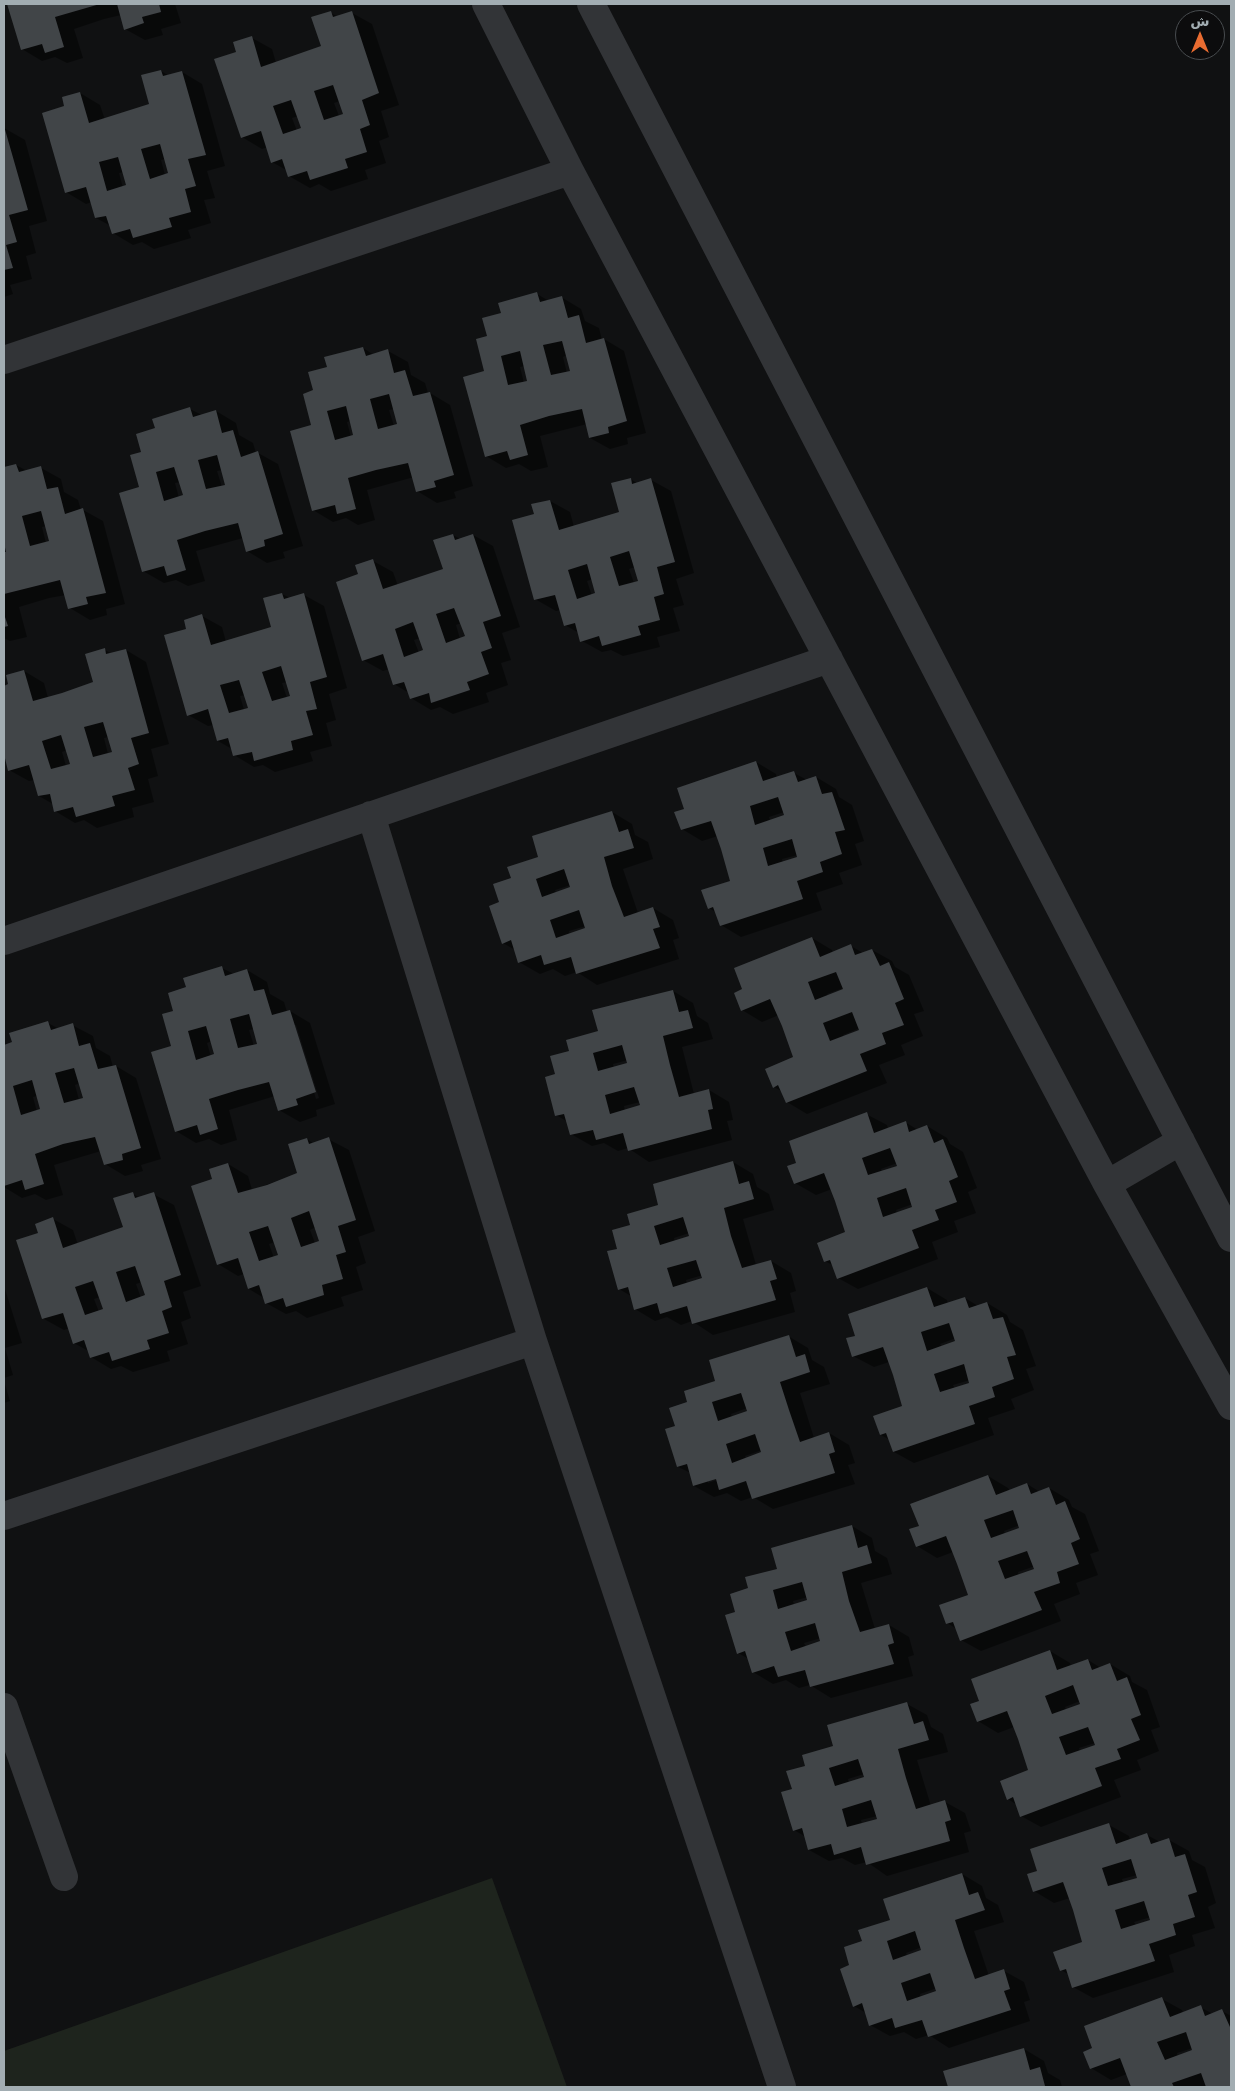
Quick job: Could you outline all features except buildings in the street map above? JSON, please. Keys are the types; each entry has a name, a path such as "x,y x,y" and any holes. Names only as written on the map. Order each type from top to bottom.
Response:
{"street":[{"path":"486,4 570,171 1107,1184 1231,1406"},
{"path":"591,4 1231,1238"},
{"path":"4,360 570,171"},
{"path":"4,941 829,659"},
{"path":"371,815 532,1341 782,2087"},
{"path":"1107,1184 1181,1141"},
{"path":"4,1516 532,1341"},
{"path":"4,1706 64,1877"}],"shaded area":[{"path":"492,1878 567,2087 4,2087 4,2051"}]}
